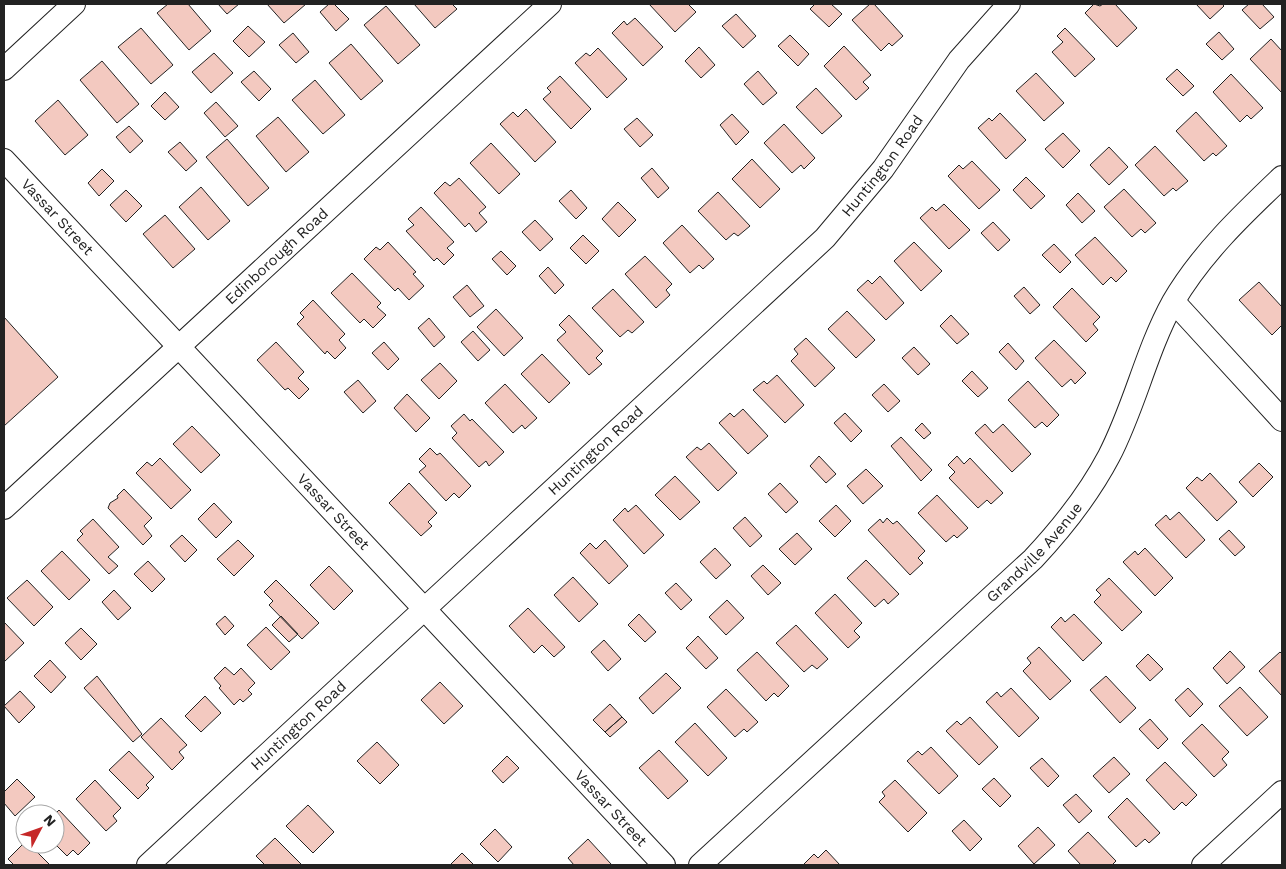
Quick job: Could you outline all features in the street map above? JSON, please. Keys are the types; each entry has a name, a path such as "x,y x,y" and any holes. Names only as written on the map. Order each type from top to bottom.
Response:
{"street":[{"path":"4,69 74,4"},
{"name":"Edinborough Road","path":"4,508 550,4"},
{"name":"Huntington Road","path":"148,865 825,238 883,169 959,60 1009,4"},
{"name":"Vassar Street","path":"4,160 664,865"},
{"name":"Grandville Avenue","path":"700,865 1033,558 1063,527 1088,492 1110,455 1126,418 1152,345 1174,302 1210,250 1247,210 1282,177"},
{"path":"1174,302 1282,420"},
{"path":"1202,865 1282,792"}],"building":[{"path":"168,4 188,4 211,31 189,50 157,13"},
{"path":"218,4 239,4 227,14"},
{"path":"267,4 306,4 284,23"},
{"path":"329,4 334,4 349,19 336,31 320,12"},
{"path":"414,4 452,4 457,9 435,28"},
{"path":"649,4 688,4 696,12 675,32"},
{"path":"815,4 831,4 842,14 829,27 810,9"},
{"path":"870,4 874,4 903,36 892,46 889,43 881,51 852,20"},
{"path":"1094,4 1100,6 1103,4 1115,4 1137,28 1117,47 1085,13"},
{"path":"1196,4 1222,4 1224,6 1210,19"},
{"path":"1249,4 1262,4 1274,17 1260,29 1242,10"},
{"path":"386,6 420,45 398,64 364,25"},
{"path":"736,14 756,36 743,48 722,26"},
{"path":"635,18 663,47 643,66 612,33 624,21 627,25"},
{"path":"248,26 265,42 249,57 233,41"},
{"path":"141,28 173,65 151,84 118,47"},
{"path":"1065,28 1095,59 1075,77 1052,52 1063,42 1057,36"},
{"path":"1219,32 1234,49 1222,60 1206,44"},
{"path":"293,33 309,52 296,63 279,45"},
{"path":"790,35 809,54 798,66 778,46"},
{"path":"1271,39 1282,51 1282,93 1250,59"},
{"path":"351,44 383,81 361,100 329,63"},
{"path":"844,46 871,75 863,82 869,88 856,100 824,66"},
{"path":"699,47 715,65 701,78 685,61"},
{"path":"598,48 627,79 607,98 575,63 586,53 590,56"},
{"path":"214,53 233,73 211,93 192,72"},
{"path":"102,61 139,104 117,123 80,80"},
{"path":"1177,69 1194,86 1183,96 1166,79"},
{"path":"254,71 271,89 259,101 241,82"},
{"path":"758,71 777,93 763,105 744,84"},
{"path":"1036,73 1064,103 1044,121 1016,91"},
{"path":"1231,74 1263,108 1251,119 1247,115 1240,122 1213,92"},
{"path":"560,76 591,109 571,129 543,99 551,92 547,88"},
{"path":"315,80 345,115 323,134 292,100"},
{"path":"816,88 842,116 822,134 796,107"},
{"path":"165,92 179,107 165,120 151,106"},
{"path":"58,100 88,135 65,155 35,121"},
{"path":"216,102 238,126 225,137 204,113"},
{"path":"526,109 556,142 535,162 500,124 513,112 518,117"},
{"path":"1196,112 1227,146 1216,156 1213,153 1204,161 1176,131"},
{"path":"1000,113 1026,140 1006,159 978,128 989,118 992,121"},
{"path":"732,114 749,132 736,145 720,125"},
{"path":"278,117 309,152 286,172 256,136"},
{"path":"637,118 653,135 640,147 624,129"},
{"path":"784,124 815,158 804,169 801,165 792,173 764,143"},
{"path":"129,126 143,141 130,153 116,137"},
{"path":"1063,133 1080,151 1063,168 1045,149"},
{"path":"227,139 269,188 248,206 206,157"},
{"path":"180,142 197,161 186,171 168,152"},
{"path":"491,143 520,174 499,194 470,163"},
{"path":"1155,146 1188,181 1176,191 1173,188 1164,196 1135,165"},
{"path":"1109,147 1128,167 1109,185 1090,165"},
{"path":"752,159 780,189 760,208 732,179"},
{"path":"972,161 1000,190 979,209 948,176 959,165 963,169"},
{"path":"652,168 669,188 658,198 641,178"},
{"path":"102,169 114,181 99,196 88,183"},
{"path":"1026,177 1045,196 1031,209 1013,190"},
{"path":"459,178 486,207 479,213 487,222 476,232 469,223 465,227 434,193 445,182 450,186"},
{"path":"201,187 230,221 208,240 179,207"},
{"path":"1124,189 1156,223 1145,233 1141,229 1132,237 1104,207"},
{"path":"126,190 142,206 126,222 110,205"},
{"path":"571,190 587,208 576,219 559,201"},
{"path":"718,192 750,226 738,236 734,233 726,240 698,211"},
{"path":"1078,193 1095,211 1082,223 1066,205"},
{"path":"618,202 636,220 619,237 602,219"},
{"path":"944,204 970,230 949,249 920,218 932,207 936,211"},
{"path":"421,207 454,242 447,248 454,255 444,265 437,258 434,261 406,231 414,225 408,219"},
{"path":"165,215 195,249 173,268 143,234"},
{"path":"535,220 553,239 540,251 522,232"},
{"path":"993,222 1010,240 998,251 981,233"},
{"path":"682,225 714,259 703,269 699,265 690,273 663,243"},
{"path":"583,235 599,251 586,264 570,248"},
{"path":"1095,237 1127,271 1116,282 1111,277 1103,285 1075,255"},
{"path":"388,242 416,272 413,274 424,286 409,300 398,288 395,291 364,259 376,247 380,250"},
{"path":"914,242 942,271 921,291 894,261"},
{"path":"1054,244 1071,262 1060,273 1042,255"},
{"path":"501,251 516,266 507,275 492,259"},
{"path":"645,256 672,284 666,290 670,295 656,308 625,274"},
{"path":"548,267 564,285 555,294 539,276"},
{"path":"352,273 381,303 377,307 386,315 373,328 364,319 360,323 331,293"},
{"path":"880,276 904,303 886,320 857,290 868,280 872,284"},
{"path":"1259,282 1282,307 1282,325 1272,335 1239,300"},
{"path":"467,285 484,306 470,317 453,297"},
{"path":"1024,287 1040,305 1030,314 1014,296"},
{"path":"1072,288 1100,317 1093,324 1098,330 1086,342 1053,307"},
{"path":"613,289 644,322 632,333 628,330 620,337 592,308"},
{"path":"313,300 345,334 339,340 346,348 335,359 327,351 325,354 297,324 304,317 300,313"},
{"path":"496,309 523,338 504,356 477,327"},
{"path":"847,311 875,340 856,358 828,329"},
{"path":"569,315 603,351 596,358 602,364 589,375 557,340 566,332 559,325"},
{"path":"951,315 969,334 957,344 940,326"},
{"path":"4,317 58,377 4,426"},
{"path":"429,318 445,337 434,347 418,328"},
{"path":"473,331 490,350 478,361 461,342"},
{"path":"806,338 835,368 815,387 791,361 798,354 794,349"},
{"path":"1054,340 1086,373 1075,384 1071,379 1062,387 1035,358"},
{"path":"276,342 304,372 298,378 309,389 299,399 288,388 285,390 257,360"},
{"path":"384,342 399,359 388,370 372,353"},
{"path":"1008,343 1024,361 1016,370 999,352"},
{"path":"914,347 930,364 918,375 902,358"},
{"path":"542,354 570,383 549,403 521,374"},
{"path":"440,363 457,381 439,399 421,380"},
{"path":"972,371 988,388 978,397 962,381"},
{"path":"777,375 804,405 785,423 753,390 764,381 767,384"},
{"path":"358,380 376,401 363,413 344,392"},
{"path":"1028,381 1059,415 1047,427 1042,422 1035,428 1008,400"},
{"path":"505,384 537,418 525,429 522,425 513,433 485,403"},
{"path":"884,384 900,401 888,412 872,395"},
{"path":"407,394 430,418 416,432 394,408"},
{"path":"743,409 768,436 748,454 719,423 730,413 734,417"},
{"path":"845,413 862,431 851,442 834,423"},
{"path":"464,414 470,421 472,419 504,452 489,466 486,461 479,467 452,438 457,433 451,426"},
{"path":"922,423 931,433 924,439 915,430"},
{"path":"985,424 993,433 1003,424 1031,454 1012,472 975,433"},
{"path":"192,426 220,455 201,473 173,444"},
{"path":"901,437 932,470 921,481 891,446"},
{"path":"709,443 737,473 718,491 686,457 697,447 701,450"},
{"path":"430,448 437,455 440,453 471,486 459,498 454,493 446,501 419,472 426,466 419,459"},
{"path":"819,456 836,474 826,483 810,466"},
{"path":"957,456 964,464 970,458 1003,493 991,504 987,500 978,508 949,478 955,472 948,465"},
{"path":"160,458 191,490 171,509 136,473 147,462 152,466"},
{"path":"1259,463 1273,477 1253,497 1239,482"},
{"path":"866,469 883,486 863,504 847,486"},
{"path":"1210,473 1237,502 1217,521 1186,488 1197,477 1202,481"},
{"path":"675,476 700,502 680,520 655,495"},
{"path":"409,483 437,513 428,522 432,526 421,536 389,503"},
{"path":"780,483 798,502 786,513 768,494"},
{"path":"124,489 152,518 144,526 152,536 143,545 108,508 110,503 118,498 117,496"},
{"path":"937,495 968,528 957,538 954,535 946,542 918,513"},
{"path":"214,503 232,522 216,538 198,519"},
{"path":"636,505 664,535 644,554 613,520 625,508 628,512"},
{"path":"836,505 851,521 835,537 819,521"},
{"path":"1179,512 1205,540 1186,558 1155,525 1166,515 1170,520"},
{"path":"745,517 762,536 750,547 733,528"},
{"path":"887,518 893,524 897,521 925,551 918,558 923,563 910,575 868,530 880,519 883,523"},
{"path":"93,519 119,547 108,557 118,566 109,574 77,540 83,534 80,531"},
{"path":"1229,530 1245,547 1235,556 1219,539"},
{"path":"797,533 812,549 795,565 779,549"},
{"path":"182,535 197,550 185,562 170,546"},
{"path":"238,540 254,556 234,576 217,559"},
{"path":"605,540 628,566 609,584 580,553 590,543 596,549"},
{"path":"715,548 731,565 716,579 700,562"},
{"path":"1145,548 1173,578 1155,596 1123,562 1135,551 1138,555"},
{"path":"62,551 90,580 69,600 41,571"},
{"path":"866,560 899,594 888,604 884,599 875,607 847,578"},
{"path":"148,561 165,579 152,592 134,574"},
{"path":"763,565 781,583 768,595 751,576"},
{"path":"329,566 353,591 334,610 310,585"},
{"path":"573,577 598,604 579,622 554,595"},
{"path":"1109,578 1142,612 1122,631 1094,602 1101,595 1096,590"},
{"path":"27,580 53,607 34,626 7,598"},
{"path":"276,580 319,623 302,639 269,605 273,601 264,592"},
{"path":"676,583 692,600 681,610 665,593"},
{"path":"114,590 131,608 118,620 102,602"},
{"path":"835,594 862,623 854,631 860,637 848,648 815,613"},
{"path":"727,600 744,618 726,635 709,617"},
{"path":"528,608 565,647 554,657 542,645 534,653 509,626"},
{"path":"639,614 656,632 645,642 628,625"},
{"path":"1074,614 1102,643 1083,661 1051,627 1061,617 1065,622"},
{"path":"225,616 234,626 225,635 216,624"},
{"path":"281,616 298,634 289,642 272,625"},
{"path":"4,622 24,643 4,662"},
{"path":"796,625 828,659 817,669 812,665 804,672 776,643"},
{"path":"266,627 290,652 271,670 247,645"},
{"path":"81,628 97,644 81,660 65,643"},
{"path":"698,636 718,658 706,669 686,648"},
{"path":"604,640 621,659 608,671 591,652"},
{"path":"1039,647 1071,681 1050,700 1023,671 1031,663 1027,658"},
{"path":"1230,651 1245,667 1227,684 1213,668"},
{"path":"757,652 789,686 778,697 774,693 766,701 737,670"},
{"path":"1280,652 1282,654 1282,696 1259,671"},
{"path":"1148,654 1163,669 1150,681 1136,666"},
{"path":"50,660 66,677 51,693 34,676"},
{"path":"225,667 234,675 241,668 255,683 248,690 252,694 243,702 240,699 234,705 219,688 221,686 214,678"},
{"path":"666,673 681,688 653,714 639,698"},
{"path":"97,676 142,734 133,742 84,688"},
{"path":"1106,676 1136,708 1120,723 1090,690"},
{"path":"440,682 463,706 444,724 421,700"},
{"path":"1240,687 1268,717 1247,736 1219,706"},
{"path":"1011,688 1039,718 1019,737 986,702 997,692 1001,697"},
{"path":"1188,688 1203,704 1190,717 1175,700"},
{"path":"726,689 758,722 747,732 744,729 735,737 707,707"},
{"path":"20,691 35,707 19,723 4,706"},
{"path":"205,696 221,713 201,732 185,716"},
{"path":"610,704 622,717 605,732 593,720"},
{"path":"622,717 627,722 610,737 605,732"},
{"path":"970,717 998,747 979,765 946,731 957,721 961,725"},
{"path":"161,718 187,745 179,752 184,758 172,770 141,737"},
{"path":"1150,719 1168,739 1158,749 1139,729"},
{"path":"695,723 727,758 708,776 675,742"},
{"path":"1202,724 1229,752 1222,759 1227,765 1214,777 1182,743"},
{"path":"377,742 399,765 380,784 357,761"},
{"path":"931,747 958,776 939,794 907,761 918,751 922,755"},
{"path":"659,750 688,781 668,799 639,768"},
{"path":"129,751 154,777 146,785 149,788 138,799 109,770"},
{"path":"507,756 519,768 503,783 492,771"},
{"path":"1114,757 1130,774 1109,793 1093,776"},
{"path":"1042,758 1059,776 1048,787 1030,768"},
{"path":"1165,762 1197,795 1186,806 1182,802 1174,810 1146,780"},
{"path":"994,778 1011,796 1000,807 982,789"},
{"path":"17,779 35,797 28,804 15,804 15,816 4,803 4,792"},
{"path":"95,780 121,808 113,816 117,821 106,831 76,799"},
{"path":"895,780 927,813 908,832 879,802 885,796 882,792"},
{"path":"1076,794 1092,811 1079,823 1063,805"},
{"path":"1127,798 1160,833 1149,843 1145,839 1136,847 1108,817"},
{"path":"308,805 334,832 313,853 286,826"},
{"path":"65,816 90,843 78,855 73,850 67,856 65,854"},
{"path":"964,820 982,839 970,851 952,831"},
{"path":"1038,827 1055,845 1034,864 1018,846"},
{"path":"495,829 512,847 498,862 480,844"},
{"path":"1088,832 1116,861 1112,865 1081,865 1068,851"},
{"path":"275,838 301,864 265,865 256,856"},
{"path":"588,839 611,864 574,865 568,858"},
{"path":"826,850 840,865 803,865 814,854 818,858"},
{"path":"15,852 15,854 39,854 50,865 14,865 8,859"},
{"path":"462,853 474,865 450,865"}]}
